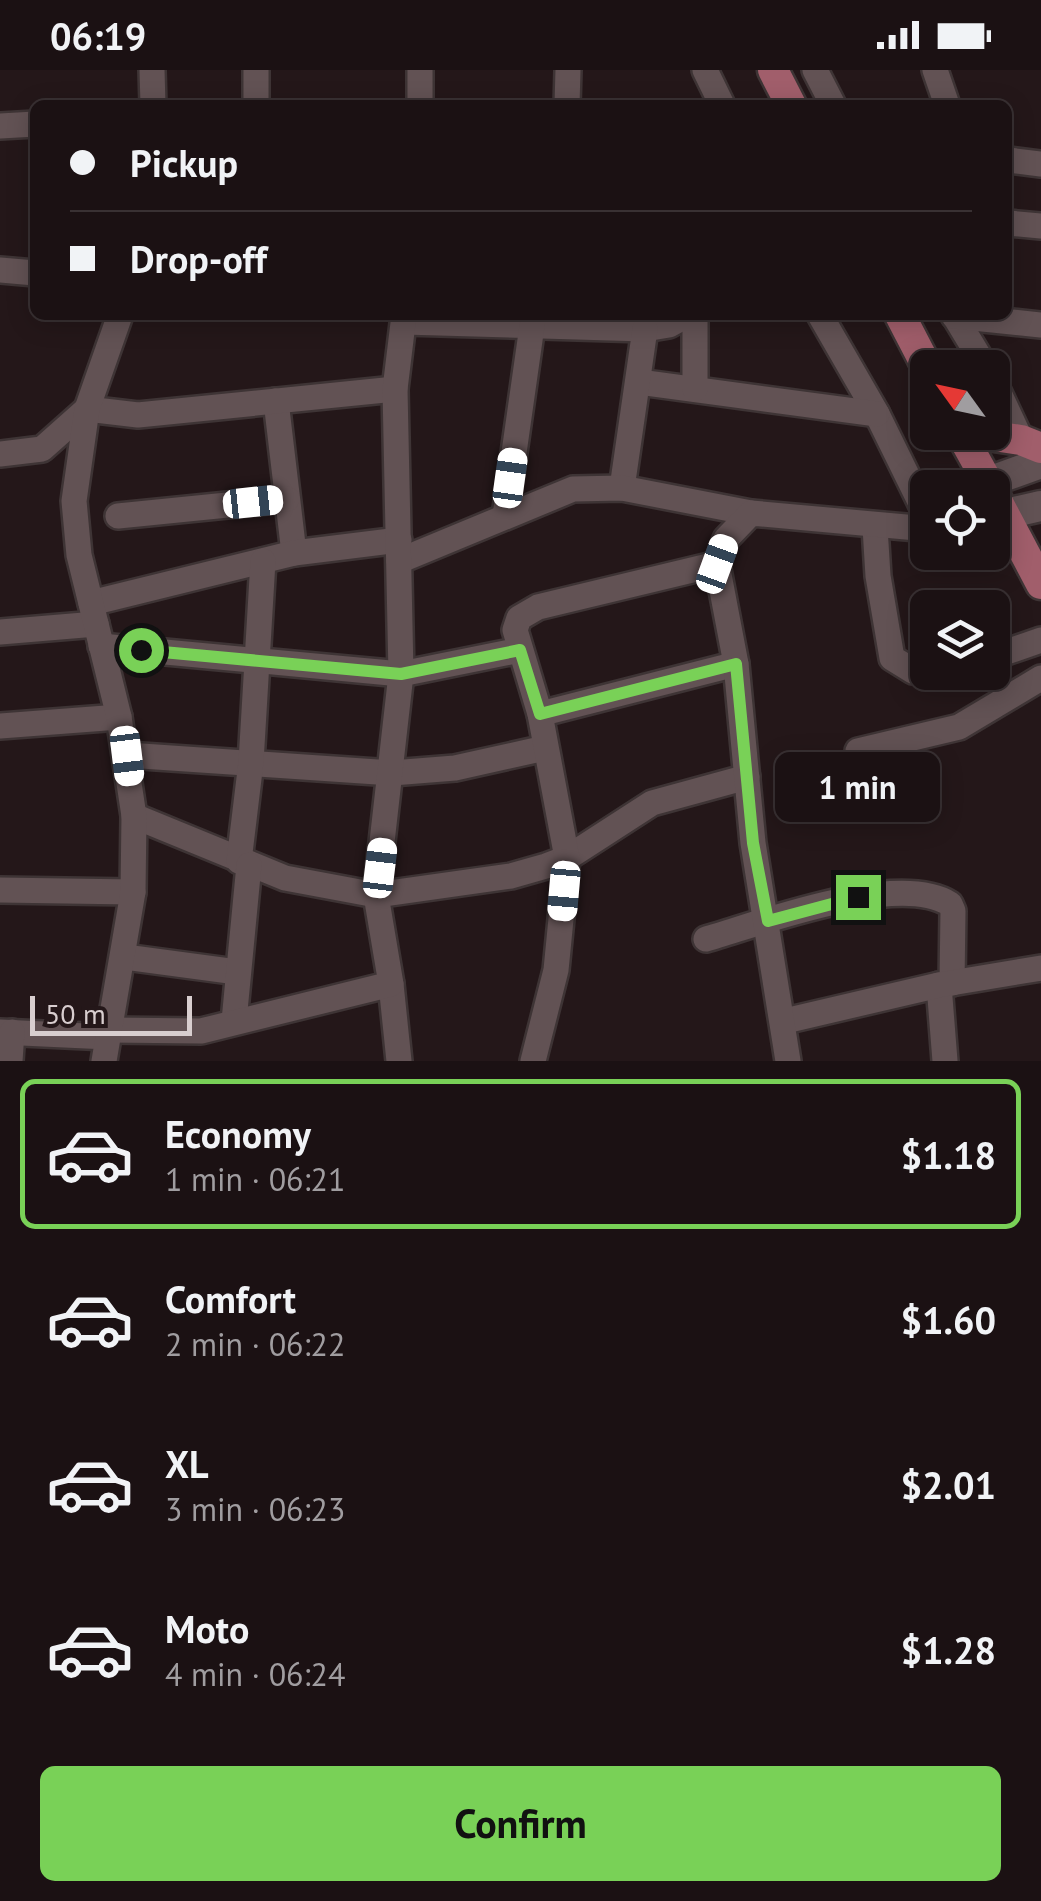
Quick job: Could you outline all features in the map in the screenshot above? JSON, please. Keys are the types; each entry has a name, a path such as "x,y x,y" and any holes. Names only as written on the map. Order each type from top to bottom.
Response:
{"main road":[{"path":"774,70 789,100"},
{"path":"903,320 918,350"},
{"path":"1010,528 1041,584"}],"street":[{"path":"152,70 153,100"},
{"path":"256,70 256,100"},
{"path":"420,70 420,100"},
{"path":"567,100 568,70"},
{"path":"705,70 720,100"},
{"path":"815,70 830,100"},
{"path":"934,70 946,100"},
{"path":"0,126 30,124"},
{"path":"1012,160 1041,164"},
{"path":"1012,223 1041,226"},
{"path":"0,270 30,273"},
{"path":"107,1042 133,892 134,816 119,717 79,555 74,500 87,409 118,320"},
{"path":"399,1061 376,895 401,674 396,389 404,320"},
{"path":"477,320 667,321 638,382 622,488"},
{"path":"695,320 695,389"},
{"path":"819,320 877,414 910,481"},
{"path":"957,320 975,350"},
{"path":"998,320 1041,325"},
{"path":"505,516 550,322"},
{"path":"638,382 877,414"},
{"path":"0,454 42,449 87,409 138,415 396,389"},
{"path":"276,401 294,554"},
{"path":"1010,408 1031,444"},
{"path":"1010,487 1041,463"},
{"path":"0,632 96,624 264,561 294,554 399,551 573,489 622,488 751,513 910,529"},
{"path":"118,516 286,499"},
{"path":"1010,501 1041,506"},
{"path":"751,513 726,539 717,564 736,664 753,843 786,1021 788,1061"},
{"path":"875,527 878,576 892,658 910,669"},
{"path":"234,1022 264,561"},
{"path":"532,1061 556,970 568,858 540,714 514,630 525,612 717,564"},
{"path":"96,624 259,660 401,674 520,650"},
{"path":"1010,651 1041,640"},
{"path":"540,714 736,664"},
{"path":"858,751 959,726 1041,678"},
{"path":"0,726 119,717"},
{"path":"127,756 392,774 455,768 545,748"},
{"path":"134,816 244,863 314,885 376,895 511,876 568,858 652,803 747,778"},
{"path":"0,890 133,892"},
{"path":"706,939 858,897 943,900 953,911 946,984 945,1061"},
{"path":"124,957 236,972"},
{"path":"786,1021 946,984 1041,968"},
{"path":"10,1061 6,1032 107,1042 201,1031 391,984"},
{"path":"380,1061 398,1033"}],"route":[{"path":"141,650 401,674 520,650 540,714 736,664 753,843 768,921 858,897"}]}
